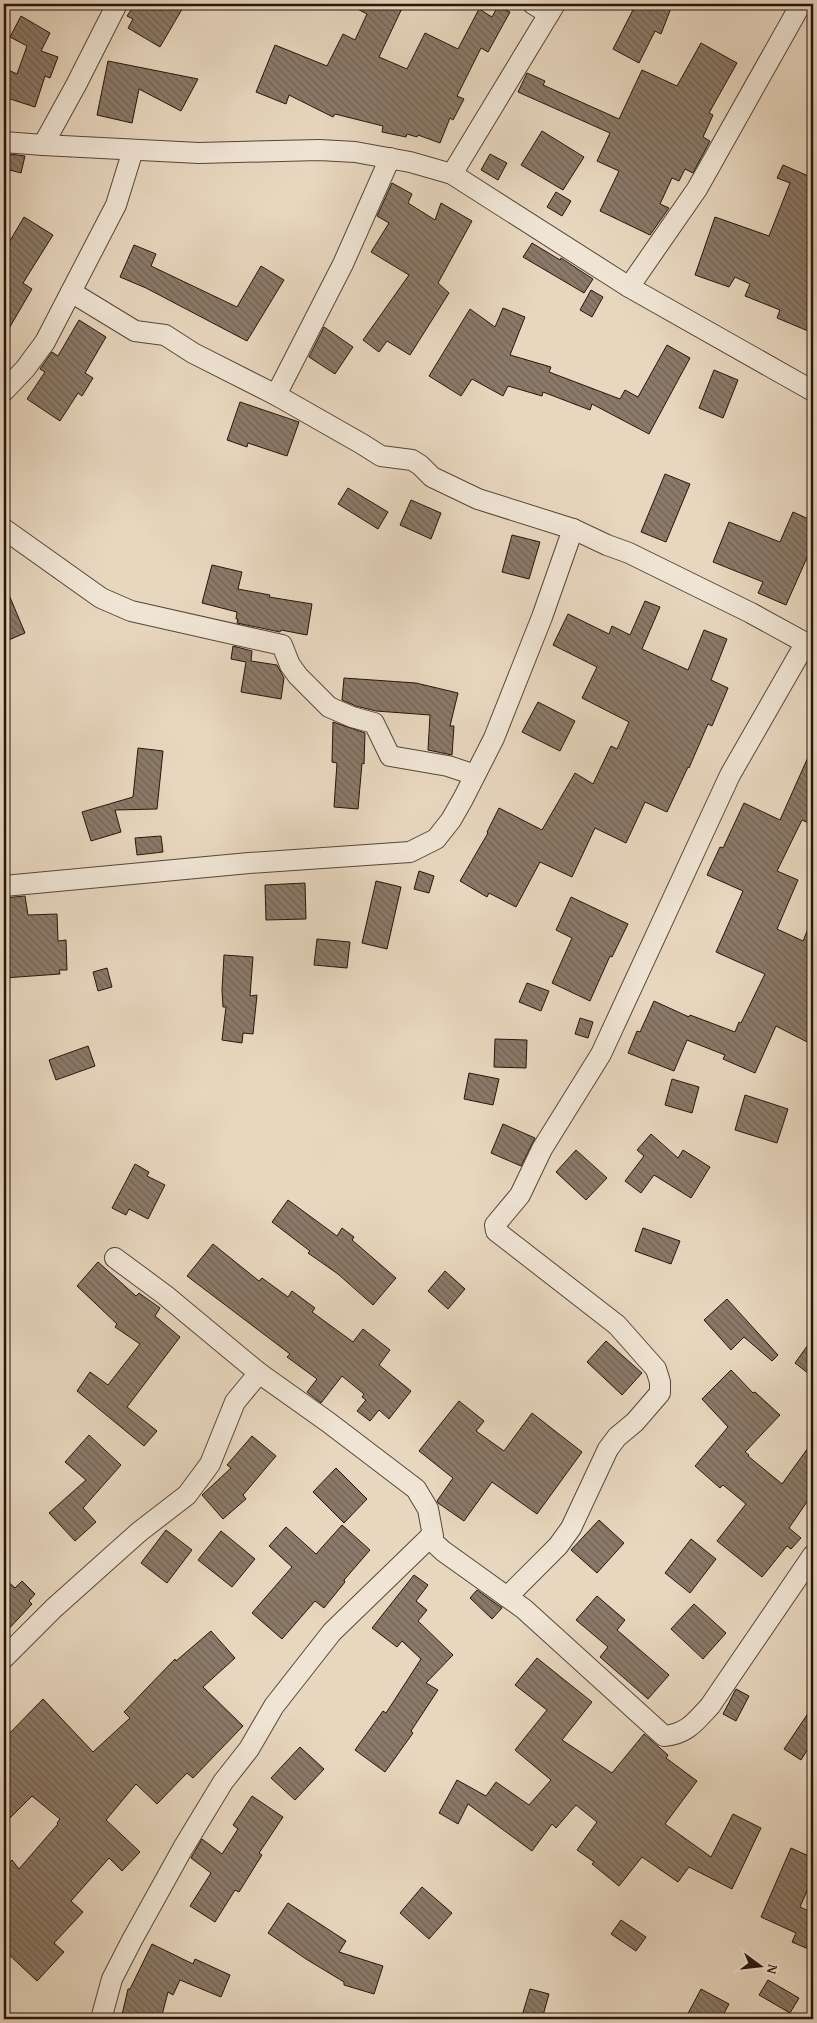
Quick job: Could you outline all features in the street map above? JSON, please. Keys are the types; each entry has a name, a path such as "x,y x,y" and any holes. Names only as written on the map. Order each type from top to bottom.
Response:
{"street":[{"path":"43,145 117,4"},
{"path":"629,287 697,189 801,4"},
{"path":"452,174 546,7"},
{"path":"4,142 199,153 319,150 356,152 390,158 452,174 629,287 813,391"},
{"path":"4,391 25,369 45,342 116,205 134,150"},
{"path":"276,396 343,264 390,158"},
{"path":"71,292 135,331 165,335 193,354 276,396 381,456 412,460 420,465 432,478 478,499 573,529 629,553 751,613 809,646 730,775 602,1054 542,1149 520,1195 495,1225 496,1231 617,1325 656,1369 660,1382 660,1393 635,1422 617,1437 608,1449 571,1528 558,1546 507,1597"},
{"path":"4,529 101,598 131,611 282,644 290,665 298,676 329,708 374,723 390,756 448,766 475,775"},
{"path":"4,886 249,863 410,852 436,839 451,820 494,738 542,616 573,529"},
{"path":"101,2019 112,1979 132,1940 183,1848 223,1782 249,1749 274,1706 332,1632 433,1536 428,1509 416,1489 328,1422 259,1374 165,1295 115,1258"},
{"path":"4,1656 54,1608 139,1532 188,1495 210,1464 235,1402 259,1374"},
{"path":"429,1538 443,1551 524,1609 664,1736 674,1735 690,1728 710,1706 813,1555"}],"building":[{"path":"135,4 185,4 160,47 128,28 133,19 127,16"},
{"path":"348,4 404,4 379,57 407,69 425,33 458,49 479,9 492,17 498,6 510,12 488,52 481,48 457,96 464,99 453,120 450,118 440,143 418,135 417,137 407,134 406,137 382,132 383,126 335,114 333,117 289,95 286,104 256,92 275,45 327,66 343,34 355,40 367,14"},
{"path":"636,4 662,4 671,8 661,34 655,31 639,63 613,49"},
{"path":"21,16 50,33 41,51 58,57 50,78 45,76 35,107 4,97 4,68 17,74 27,46 10,37"},
{"path":"701,43 737,63 709,113 713,115 703,137 710,141 693,173 685,169 679,181 672,178 660,204 669,208 650,235 600,211 619,171 597,161 610,133 518,92 527,73 545,81 543,85 619,119 642,70 677,86"},
{"path":"108,61 198,79 181,111 139,89 132,123 97,115"},
{"path":"542,131 584,157 563,190 521,165"},
{"path":"9,154 25,156 21,173 6,169"},
{"path":"490,154 507,163 498,180 481,170"},
{"path":"783,165 813,178 813,333 777,318 780,310 745,296 750,284 735,277 729,287 695,275 715,217 769,236 790,183 777,178"},
{"path":"392,183 412,194 408,203 435,220 441,203 472,221 438,283 449,293 410,355 387,341 379,352 363,340 409,275 371,252 389,223 377,216"},
{"path":"556,192 571,201 562,216 547,207"},
{"path":"24,217 53,235 23,283 32,289 4,337 4,251"},
{"path":"532,243 560,260 561,258 593,279 584,293 523,257"},
{"path":"134,245 156,254 151,266 237,307 261,266 284,280 247,341 146,288 120,277"},
{"path":"591,290 603,297 592,317 580,310"},
{"path":"503,308 525,317 510,355 551,367 549,372 620,399 625,390 638,397 667,345 690,358 649,434 592,404 590,410 543,392 542,396 508,386 503,396 472,379 461,396 429,376 470,309 495,327"},
{"path":"79,320 106,337 85,373 93,378 82,396 78,393 60,421 27,399 45,372 40,369 52,352 58,356"},
{"path":"324,327 353,347 335,374 309,357"},
{"path":"714,370 738,380 723,418 699,408"},
{"path":"240,402 299,422 287,456 248,443 247,447 227,440"},
{"path":"665,474 690,484 666,542 641,532"},
{"path":"348,488 388,512 378,529 338,504"},
{"path":"411,500 441,513 431,539 400,525"},
{"path":"793,512 813,521 813,544 786,605 758,593 763,582 713,562 729,522 780,542"},
{"path":"512,535 540,542 529,579 502,572"},
{"path":"212,565 242,572 238,589 270,595 269,597 312,604 307,635 281,630 280,632 237,623 237,612 202,603"},
{"path":"4,583 25,633 4,642"},
{"path":"645,601 660,607 642,649 688,670 704,630 727,639 711,680 728,688 712,726 708,724 667,812 645,802 626,843 595,828 572,877 540,862 516,907 489,893 487,897 460,881 488,833 499,808 542,830 575,773 593,784 611,746 617,749 629,722 582,698 597,667 553,645 568,614 609,634 612,626 630,635"},
{"path":"233,646 252,651 251,661 277,665 284,678 281,699 241,692 246,662 231,659"},
{"path":"344,678 416,683 458,693 450,726 454,726 452,755 428,750 430,715 376,711 342,700"},
{"path":"538,702 575,721 560,751 522,732"},
{"path":"333,722 365,733 364,764 362,763 358,809 334,807 337,763 332,762"},
{"path":"813,746 813,825 802,820 777,871 798,880 777,929 803,941 813,917 813,1045 776,1026 755,1073 723,1059 725,1055 687,1040 674,1071 628,1053 637,1031 640,1032 654,1001 689,1017 690,1015 735,1032 739,1022 741,1023 765,974 716,952 743,891 707,875 720,847 723,848 744,803 780,820"},
{"path":"138,748 163,751 157,809 115,810 121,832 91,841 82,812 133,797"},
{"path":"161,836 163,852 137,855 135,838"},
{"path":"419,871 434,876 429,893 414,889"},
{"path":"376,881 401,887 387,949 362,943"},
{"path":"305,883 306,919 266,920 265,885"},
{"path":"25,896 28,915 57,914 58,941 66,940 67,970 59,970 60,974 4,978 4,898"},
{"path":"571,897 628,924 612,957 610,956 590,1001 552,983 572,938 556,930"},
{"path":"317,939 350,942 347,968 314,965"},
{"path":"224,955 253,957 250,996 257,995 253,1034 243,1033 242,1043 222,1040 226,1007 223,1007 222,990"},
{"path":"107,968 112,987 98,991 93,972"},
{"path":"527,983 549,991 541,1011 519,1002"},
{"path":"580,1018 593,1022 588,1038 575,1034"},
{"path":"495,1039 527,1040 526,1068 494,1067"},
{"path":"88,1046 95,1066 56,1080 49,1060"},
{"path":"469,1073 499,1079 493,1105 464,1099"},
{"path":"672,1079 699,1087 692,1113 665,1105"},
{"path":"745,1095 788,1109 777,1143 735,1130"},
{"path":"503,1124 535,1138 521,1166 491,1153"},
{"path":"651,1134 678,1158 683,1150 710,1167 691,1198 654,1175 641,1193 625,1181 644,1156 637,1150"},
{"path":"576,1150 607,1178 586,1200 556,1172"},
{"path":"135,1164 149,1172 147,1176 165,1185 148,1219 129,1209 126,1215 112,1208"},
{"path":"288,1200 337,1236 342,1228 354,1237 352,1240 396,1278 373,1305 338,1274 308,1253 310,1251 272,1222"},
{"path":"643,1228 680,1241 671,1264 635,1251"},
{"path":"213,1244 259,1281 262,1278 288,1297 292,1291 315,1308 312,1312 353,1342 363,1329 390,1350 379,1365 411,1391 389,1419 379,1410 370,1421 357,1411 366,1400 362,1397 364,1394 342,1376 321,1403 307,1392 317,1379 287,1357 290,1354 187,1276"},
{"path":"98,1262 136,1296 139,1293 160,1308 155,1316 180,1337 127,1407 157,1431 144,1446 77,1391 90,1372 108,1385 140,1344 115,1327 117,1324 77,1286"},
{"path":"445,1271 465,1289 448,1309 428,1291"},
{"path":"727,1299 778,1355 772,1361 744,1337 731,1350 704,1320"},
{"path":"813,1338 813,1377 795,1363"},
{"path":"606,1341 642,1373 622,1395 587,1362"},
{"path":"731,1370 753,1393 755,1392 780,1415 745,1452 748,1456 782,1484 813,1441 813,1493 789,1528 801,1538 791,1549 787,1546 762,1577 717,1541 746,1504 723,1485 720,1488 695,1466 728,1427 702,1399"},
{"path":"459,1401 484,1421 476,1431 504,1451 532,1413 582,1452 537,1514 492,1482 464,1521 438,1503 437,1501 453,1478 419,1451"},
{"path":"89,1435 121,1465 83,1508 96,1522 75,1541 49,1513 86,1480 65,1462"},
{"path":"252,1436 276,1456 243,1495 246,1499 223,1519 202,1495 231,1468 227,1465"},
{"path":"336,1468 367,1499 344,1523 313,1492"},
{"path":"599,1520 624,1543 597,1573 571,1550"},
{"path":"342,1525 370,1550 344,1580 345,1582 324,1608 315,1601 282,1639 252,1613 292,1567 269,1546 286,1527 316,1554"},
{"path":"166,1530 192,1550 167,1583 141,1563"},
{"path":"221,1531 255,1559 232,1587 198,1560"},
{"path":"691,1539 716,1559 690,1593 665,1573"},
{"path":"414,1575 428,1585 416,1601 427,1610 418,1621 453,1655 426,1683 438,1690 411,1731 413,1733 385,1772 355,1750 383,1711 386,1713 421,1659 402,1641 397,1647 372,1628"},
{"path":"4,1578 15,1588 22,1581 35,1594 29,1601 32,1604 4,1634"},
{"path":"477,1590 502,1608 492,1619 470,1598"},
{"path":"597,1596 625,1620 617,1630 669,1675 648,1699 600,1657 608,1647 576,1620"},
{"path":"694,1604 726,1633 703,1659 671,1629"},
{"path":"211,1631 235,1658 203,1687 243,1726 193,1778 187,1773 157,1804 136,1784 106,1820 140,1852 122,1871 109,1858 71,1901 83,1912 54,1943 64,1952 37,1981 4,1950 4,1867 12,1860 19,1869 58,1824 60,1819 32,1796 4,1824 4,1739 43,1699 93,1752 130,1718 124,1712 175,1659 176,1661"},
{"path":"537,1658 592,1702 562,1740 612,1773 644,1734 668,1755 666,1758 697,1781 665,1824 711,1857 733,1814 761,1828 732,1889 689,1867 678,1882 642,1857 619,1886 592,1864 594,1862 577,1850 597,1822 576,1805 556,1828 552,1824 532,1851 468,1804 458,1824 439,1813 457,1780 486,1796 496,1782 529,1805 551,1780 515,1750 547,1710 515,1685"},
{"path":"736,1689 749,1696 736,1721 723,1714"},
{"path":"813,1706 813,1741 801,1760 784,1749"},
{"path":"300,1747 324,1769 295,1800 271,1778"},
{"path":"252,1796 283,1817 259,1853 262,1855 239,1892 235,1890 215,1922 190,1906 211,1873 191,1858 202,1839 222,1854 238,1829 233,1825"},
{"path":"791,1848 813,1858 813,1877 800,1907 813,1913 813,1951 792,1942 796,1933 761,1917"},
{"path":"422,1887 452,1913 429,1939 400,1913"},
{"path":"288,1903 346,1941 339,1952 383,1966 374,1994 344,1985 344,1982 268,1933"},
{"path":"621,1920 646,1937 636,1951 611,1934"},
{"path":"152,1944 193,1964 195,1959 230,1975 221,1997 180,1980 173,1995 168,1992 161,2019 121,2019 128,1989 130,1989"},
{"path":"768,1980 799,1998 790,2013 759,1995"},
{"path":"530,1989 549,1994 542,2019 521,2019"},
{"path":"701,1989 729,2004 721,2019 685,2019"}]}
